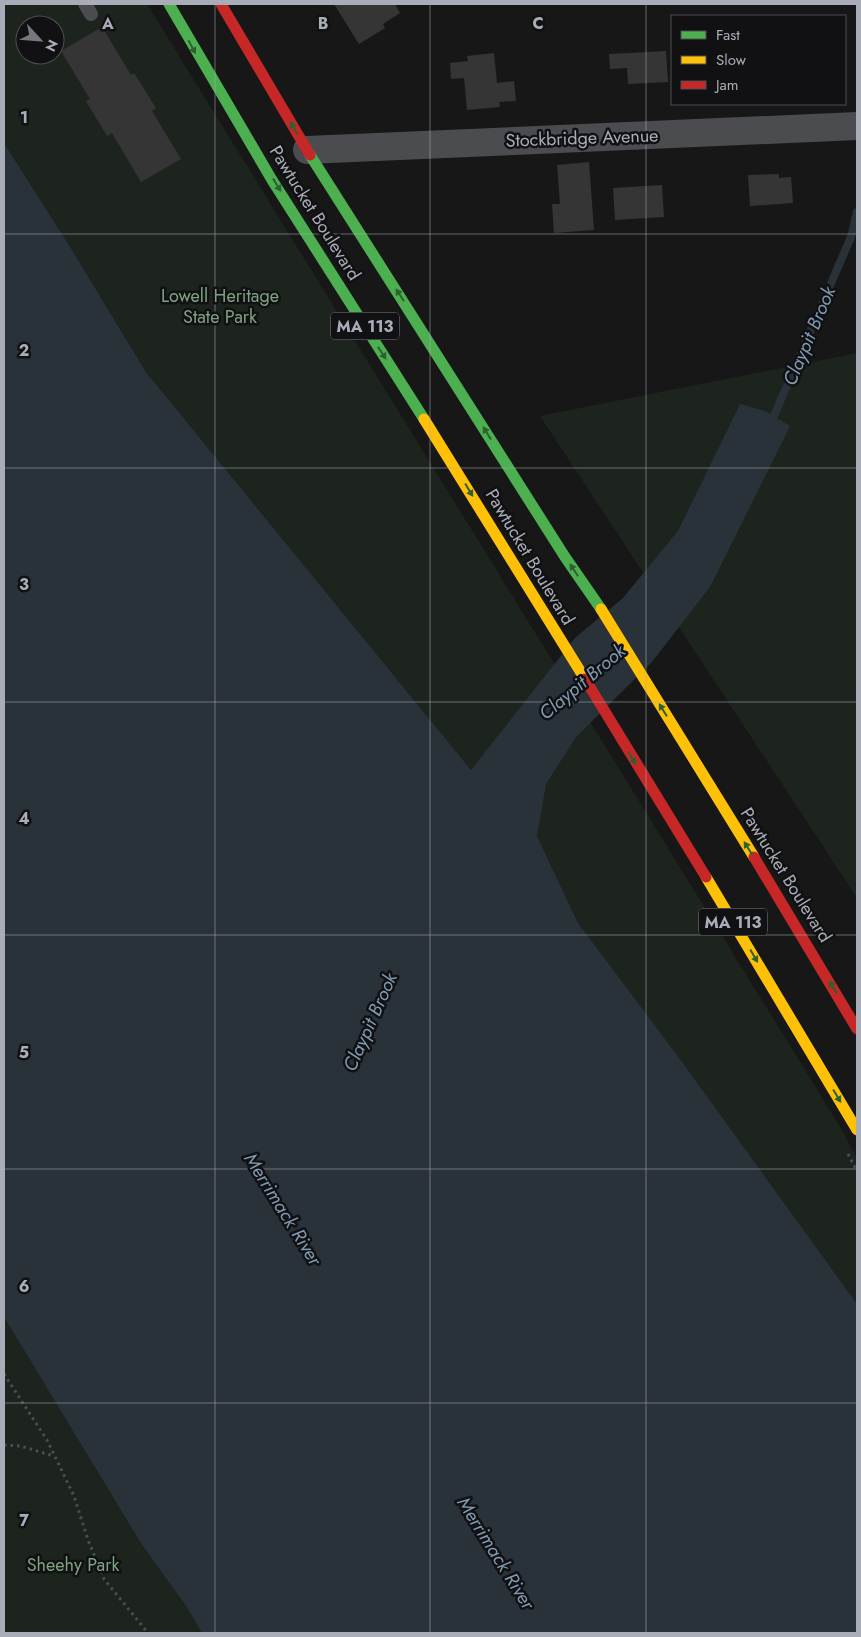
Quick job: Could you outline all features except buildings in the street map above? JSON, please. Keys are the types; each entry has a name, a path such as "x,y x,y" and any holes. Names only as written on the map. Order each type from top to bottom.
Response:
{"main road":[{"name":"Pawtucket Boulevard","path":"170,4 201,62 746,942 857,1130"},
{"name":"Pawtucket Boulevard","path":"222,4 307,150 565,557 602,610 819,962 857,1029"}],"street":[{"name":"Stockbridge Avenue","path":"307,150 857,126"}],"path":[{"path":"4,1374 47,1440 74,1496 88,1540 104,1579 148,1633"},
{"path":"4,1446 20,1446 54,1456"}],"green space":[{"name":"Lowell Heritage State Park","path":"4,4 147,4 839,1125 857,1158 857,1304 578,923 537,836 471,770 146,372 4,143"},
{"path":"857,353 857,898 540,416"},
{"name":"Sheehy Park","path":"4,1317 142,1545 186,1606 202,1633 4,1633"}],"water":[{"name":"Merrimack River","path":"4,143 146,372 471,770 575,638 623,598 678,531 740,404 765,411 790,426 710,587 652,662 576,737 546,784 537,836 578,923 682,1062 857,1304 857,1633 202,1633 186,1606 142,1545 4,1317"}],"waterway":[{"name":"Claypit Brook","path":"770,425 851,237 857,212"}],"traffic: fast":[{"path":"169,4 272,180 424,419"},
{"path":"310,155 565,557 601,609"}],"traffic: slow":[{"path":"424,419 585,679"},
{"path":"601,609 754,857"},
{"path":"706,877 857,1130"}],"traffic: jam":[{"path":"221,4 310,155"},
{"path":"585,679 706,877"},
{"path":"754,857 857,1029"}]}
